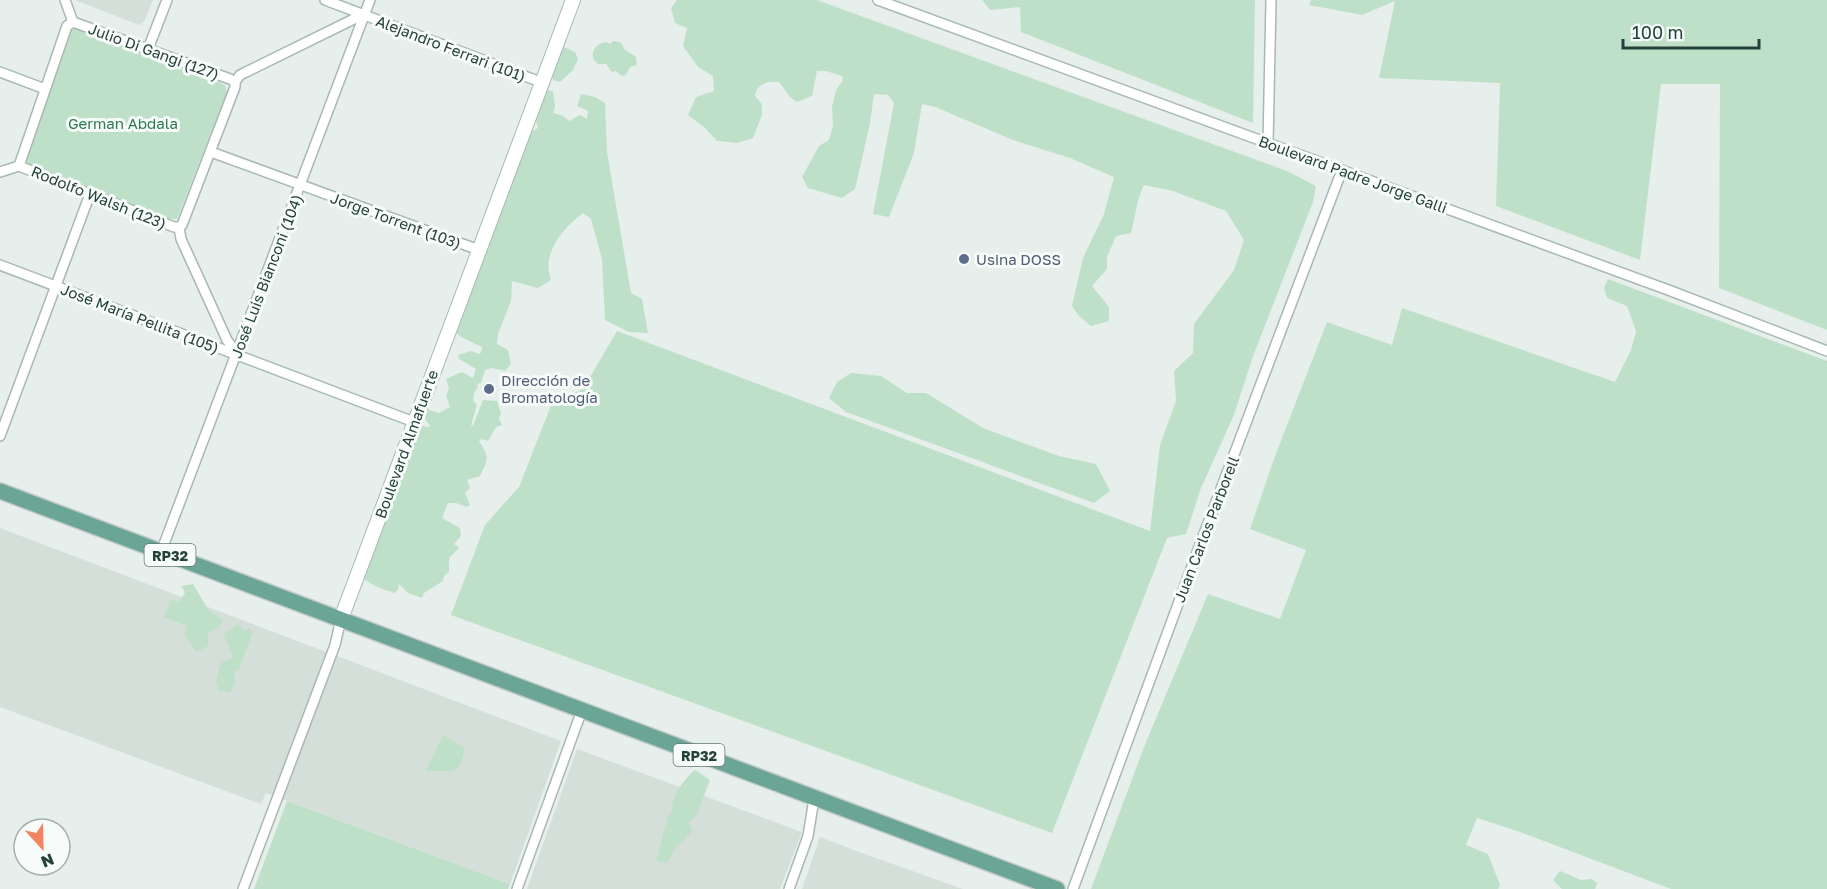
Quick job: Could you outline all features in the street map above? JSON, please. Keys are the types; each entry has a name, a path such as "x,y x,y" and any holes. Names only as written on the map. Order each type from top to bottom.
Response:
{"main road":[{"name":"Boulevard Almafuerte","path":"341,619 573,0"},
{"name":"RP32","path":"0,491 1057,889"}],"street":[{"path":"0,172 19,166 67,26 73,22 65,0"},
{"path":"148,49 167,0"},
{"name":"Alejandro Ferrari (101)","path":"326,0 543,83"},
{"name":"José Luis Bianconi (104)","path":"161,552 370,0"},
{"name":"Boulevard Padre Jorge Galli","path":"878,0 1660,287 1827,351"},
{"path":"1268,143 1271,0"},
{"path":"237,354 226,340 185,249 179,227 182,225 211,152 235,82 240,75 364,14"},
{"name":"Julio Di Gangi (127)","path":"73,22 235,82"},
{"path":"0,72 45,89"},
{"name":"Jorge Torrent (103)","path":"211,152 479,250"},
{"name":"Rodolfo Walsh (123)","path":"19,166 179,227"},
{"name":"Juan Carlos Parborell","path":"1073,889 1202,539 1342,170"},
{"path":"0,436 90,194"},
{"name":"José María Pellita (105)","path":"0,265 414,422"},
{"name":"Boulevard Almafuerte","path":"243,889 335,645 341,619"},
{"path":"518,889 582,710"},
{"path":"789,889 808,836 814,799"}],"shaded area":[{"path":"75,0 153,0 144,22 139,25"},
{"path":"0,528 561,741 510,884 266,793 261,804 0,707"},
{"path":"577,749 802,832 780,889 527,889"},
{"path":"820,837 859,852 963,889 802,889"}],"green space":[{"path":"677,0 817,0 1287,171 1316,186 1313,202 1252,359 1234,415 1201,488 1186,534 1167,538 1052,833 451,615 485,525 519,487 552,403 583,389 617,331 1150,531 1160,445 1176,401 1174,371 1193,353 1194,324 1234,270 1244,240 1226,211 1173,191 1144,185 1131,233 1116,236 1107,257 1107,269 1092,286 1109,307 1109,321 1091,326 1079,316 1072,306 1083,258 1104,214 1114,177 1070,158 1013,140 935,107 922,104 914,153 889,217 873,214 894,103 888,95 874,94 855,189 842,198 808,188 802,177 819,146 829,140 833,126 832,107 836,90 843,80 842,76 817,71 812,96 797,102 790,97 779,82 763,84 758,88 755,96 762,104 762,115 753,138 738,143 717,141 688,115 696,97 714,91 713,76 698,67 683,46 687,28 675,23 671,8"},
{"path":"982,0 1255,0 1253,123 1021,32 1020,7 990,10"},
{"path":"1311,0 1827,0 1827,330 1719,288 1720,84 1661,84 1640,260 1496,206 1500,83 1379,78 1395,1 1362,15 1309,5"},
{"name":"German Abdala","path":"74,28 81,28 225,85 227,92 177,219 168,219 32,167 27,163 26,158 69,34"},
{"path":"613,41 623,45 624,49 636,57 637,65 630,67 626,75 622,76 616,71 612,72 606,64 598,64 594,60 593,54 597,46 606,42 610,44"},
{"path":"564,47 575,52 578,59 573,70 560,82 553,80 553,66 555,58"},
{"path":"543,90 553,91 555,107 553,113 569,121 580,115 587,119 588,111 577,106 581,94 595,97 605,103 607,152 631,293 642,299 648,333 629,332 605,320 602,259 591,219 583,213 561,234 551,251 549,270 551,280 538,288 512,281 511,301 498,334 497,344 508,350 511,364 505,371 492,368 485,370 481,383 477,384 478,387 474,393 473,400 477,405 471,425 473,426 483,400 497,401 502,425 496,427 488,441 482,439 479,441 486,454 486,461 480,476 467,480 470,488 465,493 470,505 467,507 448,503 442,518 460,528 461,536 454,544 459,548 449,558 449,572 444,576 443,581 424,593 422,598 408,593 399,584 398,590 394,593 373,585 362,577 418,429 430,425 423,413 428,410 439,413 450,407 446,395 449,389 446,379 462,372 473,378 476,369 459,359 458,355 471,351 480,354 482,347 454,331 481,267 483,253 490,248 488,245 503,203 508,199 506,196 529,133 538,128 535,116"},
{"path":"1608,279 1827,361 1827,889 1671,889 1477,818 1466,845 1488,854 1500,885 1498,889 1091,889 1144,747 1208,594 1280,619 1306,550 1250,529 1275,456 1327,322 1392,345 1402,308 1615,382 1631,350 1636,331 1627,306 1607,298 1604,288"},
{"path":"851,373 881,376 907,393 926,393 983,428 1059,456 1096,464 1110,491 1094,503 846,412 829,398 837,382"},
{"path":"193,584 209,611 223,620 219,627 207,633 208,646 196,652 185,635 187,626 164,617 171,600 180,602 185,592 181,586"},
{"path":"238,624 244,631 249,628 253,632 239,669 234,672 235,683 230,692 219,691 216,681 221,662 233,658 224,634"},
{"path":"443,735 465,748 461,764 453,771 426,771"},
{"path":"695,770 710,780 696,816 689,822 692,832 676,847 667,863 656,861 668,816 672,813 675,795"},
{"path":"287,801 510,884 508,889 254,889"},
{"path":"1560,871 1581,880 1592,879 1597,883 1595,889 1562,889 1553,880"}],"place":[{"name":"Usina DOSS","path":"964,259"},
{"name":"Dirección de Bromatología","path":"489,389"}]}
